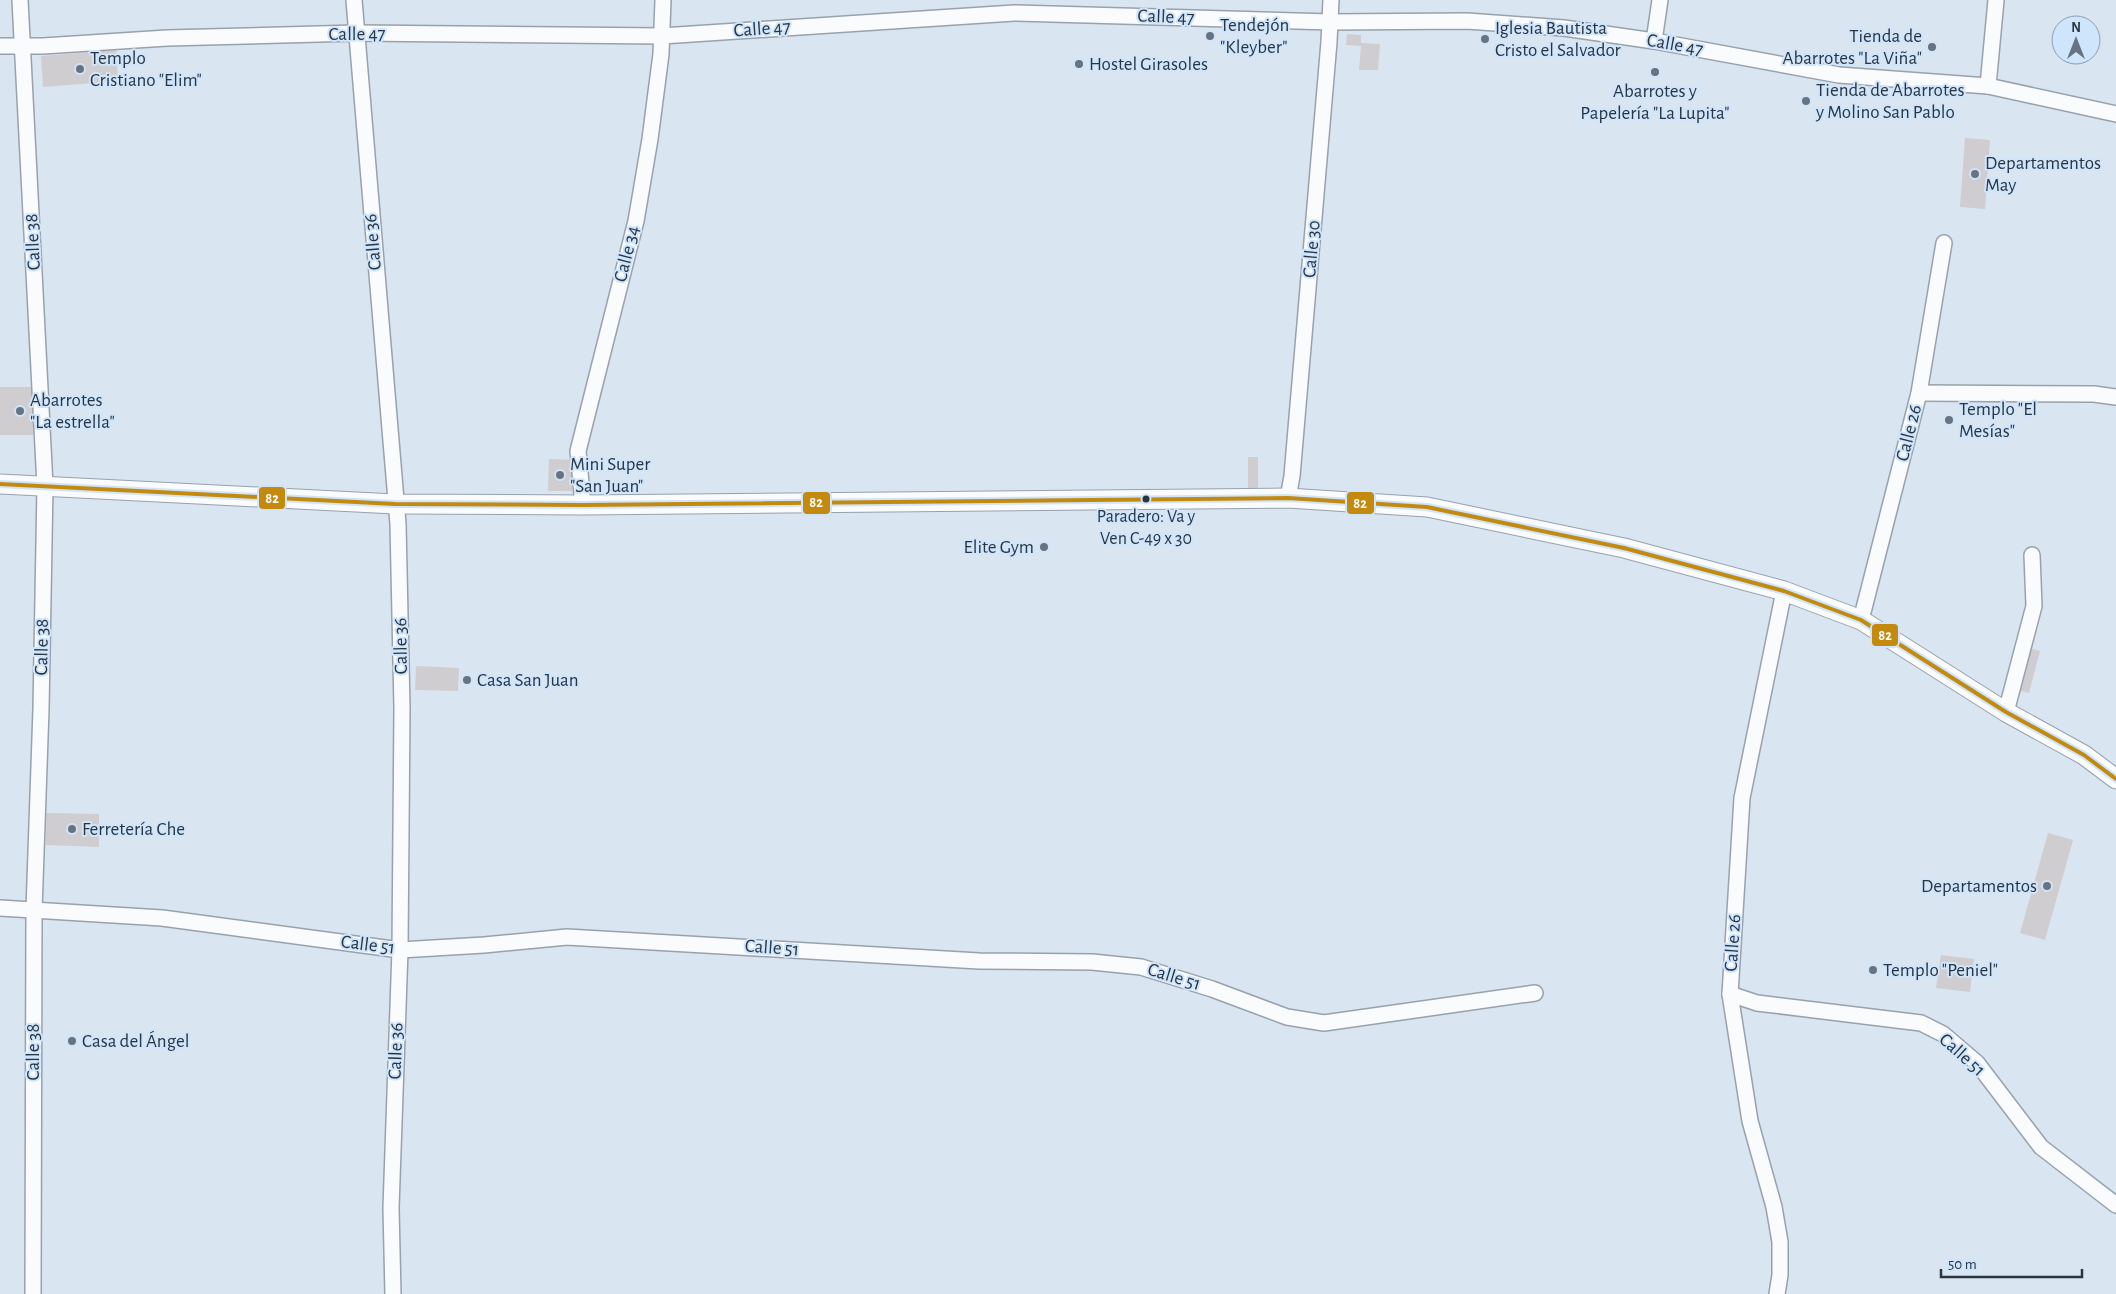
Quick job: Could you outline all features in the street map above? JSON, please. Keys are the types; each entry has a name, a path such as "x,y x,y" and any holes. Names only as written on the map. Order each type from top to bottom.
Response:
{"street":[{"name":"Calle 38","path":"20,0 45,486 41,709 34,910 33,1294"},
{"name":"Calle 36","path":"354,0 398,524 402,708 400,950 391,1208 393,1294"},
{"name":"Calle 34","path":"583,505 578,451 636,221 650,139 662,36 663,0"},
{"name":"Calle 30","path":"1288,498 1292,476 1331,22 1331,0"},
{"path":"1654,40 1660,0"},
{"path":"1988,86 1996,0"},
{"name":"Calle 47","path":"0,46 167,38 356,33 662,36 1014,6 1331,22 1466,22 1564,28 1654,40 1838,75 1988,86 2116,114"},
{"name":"Calle 26","path":"1860,620 1919,393 1944,243"},
{"path":"1919,393 2094,394 2116,397"},
{"path":"0,484 395,504 583,505 1288,498 1427,507 1624,548 1784,591 1860,620 2006,712 2084,755 2116,779"},
{"path":"2006,712 2034,606 2032,555"},
{"name":"Calle 26","path":"1777,1294 1780,1275 1780,1242 1774,1207 1750,1121 1730,994 1742,798 1784,591"},
{"name":"Calle 51","path":"0,908 162,918 400,950 484,945 567,937 979,961 1092,962 1141,967 1212,989 1287,1017 1324,1023 1535,993"},
{"name":"Calle 51","path":"1730,994 1758,1003 1921,1023 1943,1034 1977,1063 2041,1147 2116,1205"}],"building":[{"path":"1347,34 1361,35 1361,43 1380,44 1378,70 1359,70 1361,46 1346,45"},
{"name":"Templo Cristiano \"Elim\"","path":"116,50 118,81 43,87 41,56"},
{"name":"Departamentos May","path":"1965,138 1990,140 1985,209 1960,207"},
{"name":"Abarrotes \"La estrella\"","path":"0,387 40,387 41,435 0,435"},
{"path":"1248,457 1258,457 1258,488 1248,488"},
{"name":"Mini Super \"San Juan\"","path":"549,459 573,460 572,491 548,491"},
{"path":"2029,648 2040,651 2029,693 2018,690"},
{"path":"416,666 459,668 458,691 415,690"},
{"name":"Ferretería Che","path":"46,813 99,814 99,847 46,845"},
{"name":"Departamentos","path":"2048,833 2073,840 2045,940 2020,933"},
{"path":"1941,955 1974,959 1970,992 1936,988"}],"transit line":[{"name":"82","path":"0,484 395,504 583,505 1288,498 1427,507 1624,548 1784,591 1861,620 2006,712 2084,755 2116,779"}],"place":[{"name":"Tendejón \"Kleyber\"","path":"1210,36"},
{"name":"Iglesia Bautista Cristo el Salvador","path":"1485,39"},
{"name":"Tienda de Abarrotes \"La Viña\"","path":"1932,47"},
{"name":"Hostel Girasoles","path":"1079,64"},
{"name":"Templo Cristiano \"Elim\"","path":"80,69"},
{"name":"Abarrotes y Papelería \"La Lupita\"","path":"1655,72"},
{"name":"Tienda de Abarrotes y Molino San Pablo","path":"1806,101"},
{"name":"Departamentos May","path":"1975,174"},
{"name":"Abarrotes \"La estrella\"","path":"20,411"},
{"name":"Templo \"El Mesías\"","path":"1949,420"},
{"name":"Mini Super \"San Juan\"","path":"560,475"},
{"name":"Paradero: Va y Ven C-49 x 30","path":"1146,499"},
{"name":"Elite Gym","path":"1044,547"},
{"name":"Casa San Juan","path":"467,680"},
{"name":"Ferretería Che","path":"72,829"},
{"name":"Departamentos","path":"2047,886"},
{"name":"Templo \"Peniel\"","path":"1873,970"},
{"name":"Casa del Ángel","path":"72,1041"}]}
